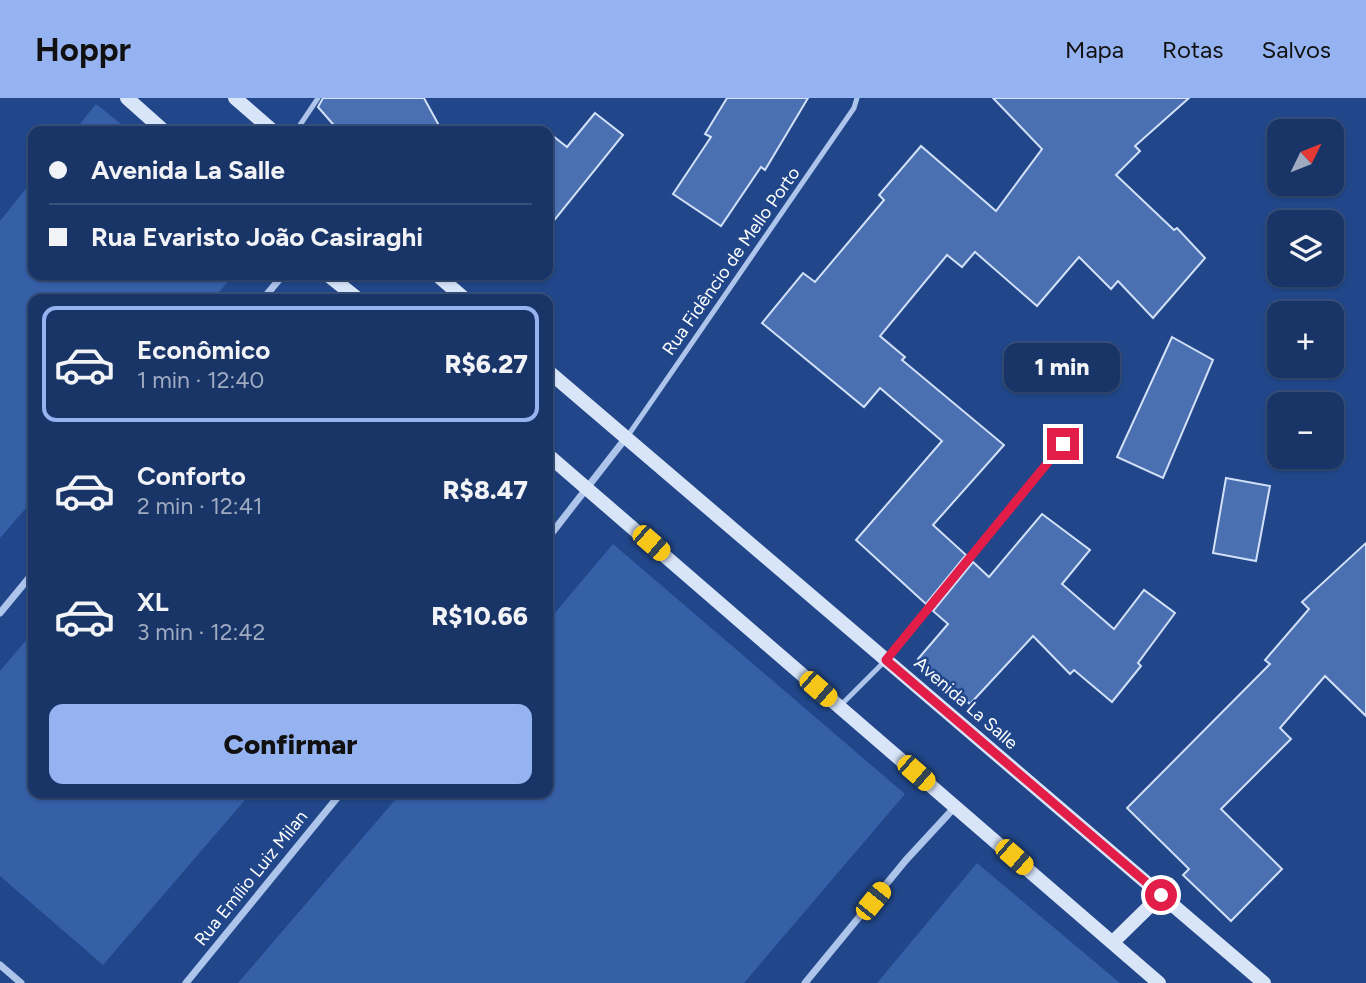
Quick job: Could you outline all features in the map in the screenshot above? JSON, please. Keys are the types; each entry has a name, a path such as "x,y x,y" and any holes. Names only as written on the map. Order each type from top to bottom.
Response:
{"main road":[{"path":"127,98 158,126"},
{"path":"235,98 267,126"},
{"path":"334,280 352,294"},
{"path":"443,280 459,294"},
{"name":"Avenida La Salle","path":"553,375 1264,983"},
{"path":"553,459 1159,983"},
{"path":"1113,942 1161,895"}],"street":[{"path":"267,294 279,280"},
{"path":"553,532 625,439"},
{"path":"0,612 28,579"},
{"name":"Rua Emílio Luiz Milan","path":"186,983 337,798"},
{"path":"805,983 906,860 955,807"},
{"path":"0,965 21,983"}],"lane":[{"path":"299,126 318,98"},
{"name":"Rua Fidêncio de Mello Porto","path":"625,439 854,108 857,98"},
{"path":"839,707 886,660 1063,444"}],"shaded area":[{"path":"96,104 124,126 78,126"},
{"path":"28,186 28,280 230,280 217,294 28,294 28,506 0,538 0,221"},
{"path":"613,544 905,794 744,983 238,983 397,798 553,798 553,615"},
{"path":"28,638 28,798 247,798 103,965 0,876 0,671"},
{"path":"977,863 1120,983 877,983"}],"building":[{"path":"323,98 424,98 439,126 335,126 318,107"},
{"path":"727,98 808,98 765,170 761,167 721,226 673,194 711,137 705,134"},
{"path":"993,98 1189,98 1135,146 1140,151 1116,175 1174,230 1177,228 1205,258 1153,318 1118,281 1111,289 1079,257 1037,306 975,252 962,267 947,255 880,336 905,357 902,360 1004,445 933,525 966,555 926,604 856,540 942,441 880,388 864,407 762,323 803,273 815,282 884,200 879,195 921,146 996,211 1042,149"},
{"path":"595,113 623,135 553,222 553,136 567,147"},
{"path":"1172,337 1213,360 1163,478 1117,457"},
{"path":"1226,478 1270,486 1256,561 1213,553"},
{"path":"1042,514 1090,550 1062,584 1114,629 1144,590 1175,613 1138,663 1141,666 1112,702 1074,670 1070,674 1033,636 970,704 918,659 948,624 933,611 973,562 989,577"},
{"path":"1366,543 1366,716 1325,676 1280,728 1291,739 1221,809 1282,869 1231,921 1183,875 1189,869 1127,808 1270,664 1265,660 1309,609 1302,602"}],"route":[{"path":"1063,444 886,660 1161,895"}]}
